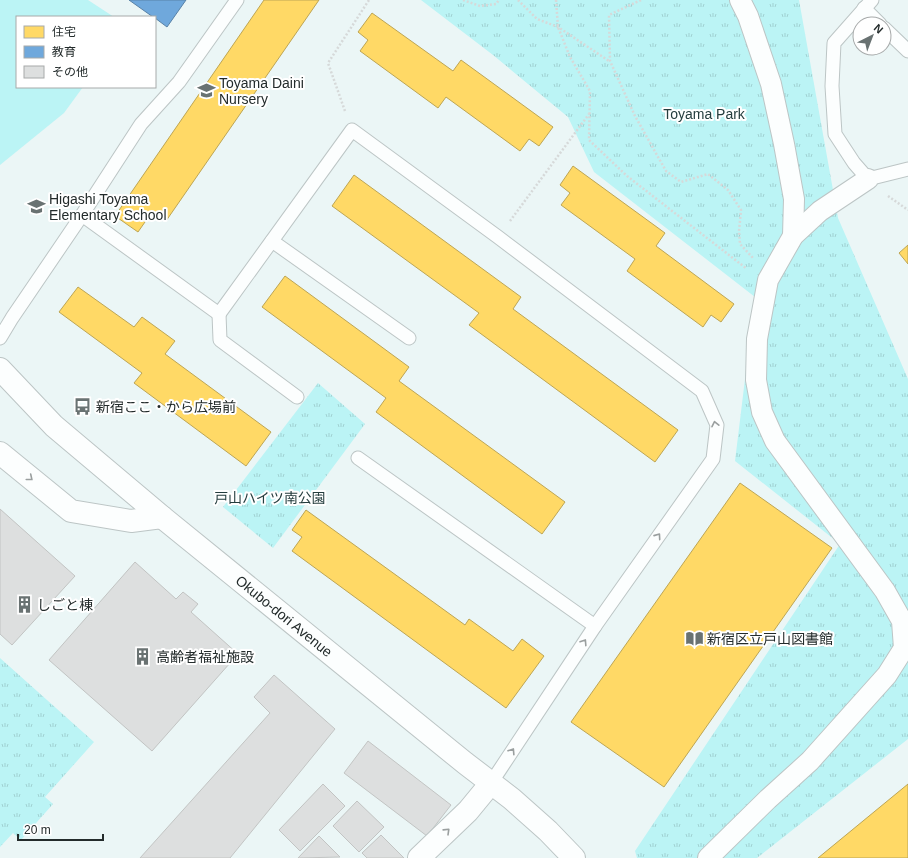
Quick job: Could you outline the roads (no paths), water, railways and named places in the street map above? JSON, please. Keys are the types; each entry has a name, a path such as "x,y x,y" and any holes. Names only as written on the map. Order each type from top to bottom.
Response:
{"main road":[{"name":"Okubo-dori Avenue","path":"0,369 54,426 162,517 512,800 548,831 574,858"},
{"path":"0,453 71,511 131,521 162,517"},
{"path":"419,858 468,811 490,783"}],"street":[{"path":"740,0 748,16 771,84 794,199 793,236"},
{"path":"708,858 768,799 810,761 887,675 904,648 902,621 884,591 775,441 762,412 756,380 757,339 770,276 793,236 820,211 868,179"}],"lane":[{"path":"0,338 82,215 140,124 179,82 237,0"},
{"path":"875,16 868,4 834,43 832,86 835,134 854,163 868,179 908,169"},
{"path":"892,36 908,51"},
{"path":"297,397 220,340 219,314 352,130 498,237 702,391 717,425 713,459 595,626 490,783"},
{"path":"82,215 219,314"},
{"path":"272,240 409,338"},
{"path":"358,458 595,626"}],"place":[{"name":"Toyama Daini Nursery","path":"206,91"},
{"name":"Higashi Toyama Elementary School","path":"36,207"},
{"name":"新宿ここ・から広場前","path":"83,407"},
{"name":"しごと棟","path":"24,605"},
{"name":"新宿区立戸山図書館","path":"694,639"},
{"name":"高齢者福祉施設","path":"143,657"}],"park label":[{"name":"Toyama Park","path":"704,114"},
{"name":"戸山ハイツ南公園","path":"270,498"}]}
